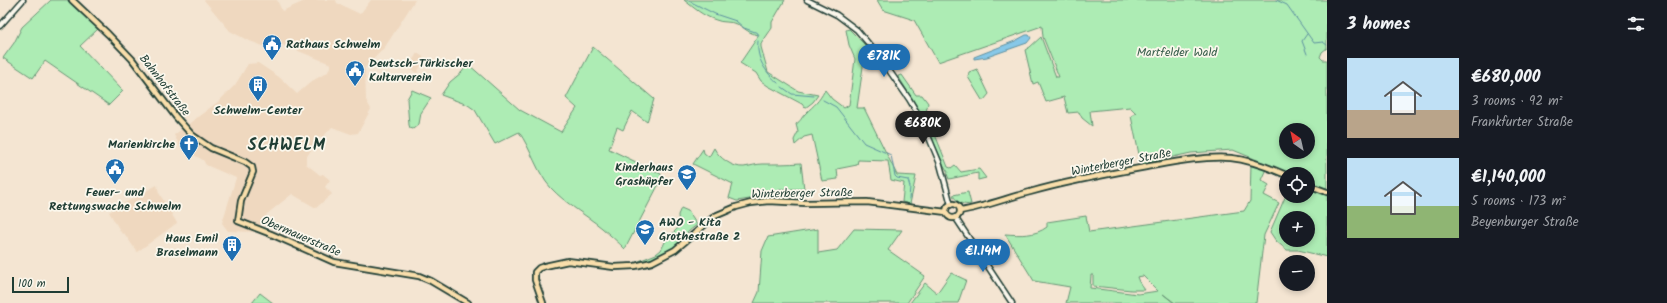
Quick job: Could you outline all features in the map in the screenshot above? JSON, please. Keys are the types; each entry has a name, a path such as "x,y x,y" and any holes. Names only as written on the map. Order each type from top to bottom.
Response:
{"main road":[{"path":"0,26 23,0"},
{"name":"Bahnhofstraße","path":"72,0 132,59 176,117 192,135 211,148 245,162 252,167 253,172 243,197 238,221"},
{"path":"806,0 834,14 857,30 879,56 909,99 922,121 940,164 951,205"},
{"name":"Winterberger Straße","path":"960,211 987,205 1058,184 1196,159 1219,158 1243,160 1279,171"},
{"path":"1315,188 1327,192"},
{"name":"Winterberger Straße","path":"543,303 535,280 535,272 539,268 568,261 618,267 635,266 652,262 675,250 715,216 736,207 751,203 769,201 806,203 867,202 946,212 949,216 955,217"},
{"path":"946,212 947,207 957,205 960,211 955,217 960,226 984,259 1012,303"},
{"name":"Obermauerstraße","path":"238,221 334,262 419,276 431,281 468,303"}],"shaded area":[{"path":"204,0 277,0 282,11 307,0 336,0 337,3 360,14 371,0 415,0 385,47 365,68 366,100 371,109 358,133 351,134 332,127 322,138 320,136 306,158 306,164 320,175 323,174 330,180 325,187 332,194 316,208 292,194 267,214 256,232 228,231 222,223 236,178 206,165 203,160 181,148 174,135 219,101 235,85 248,64 258,63 279,77 297,94 312,81 328,72 331,64 276,42 271,49 247,40 230,31"},
{"path":"417,53 425,58 417,73 408,68"},
{"path":"157,185 159,193 177,223 137,252 124,233 122,234 109,212"}],"green space":[{"path":"51,0 67,0 98,29 80,46 123,91 109,105 45,61 33,78 3,58 14,43 22,27"},
{"path":"684,0 785,0 772,22 772,28 761,44 761,47 768,72 798,91 818,95 813,102 805,108 802,104 768,86 761,81 756,73 740,63 759,35 750,32 737,24 718,21 707,16 699,12"},
{"name":"Martfelder Wald","path":"877,0 1327,0 1327,48 1322,52 1320,57 1323,60 1327,60 1327,257 1298,250 1287,250 1283,247 1315,247 1315,211 1279,211 1283,203 1315,203 1315,167 1279,167 1279,169 1233,150 1191,153 1141,164 1131,116 1136,113 1130,107 1090,111 1092,126 1082,118 1079,112 1068,113 1064,97 1046,102 1038,82 1033,84 1025,50 1041,37 1056,77 1059,77 1043,37 1042,26 938,62 914,20 883,10"},
{"path":"849,29 866,46 857,108 864,108 897,175 916,176 910,204 902,202 904,183 891,180 888,161 858,160 857,165 837,169 838,179 822,181 812,135 804,137 795,145 794,140 798,132 796,124 818,101 825,90 832,99 844,108 849,105 855,59 849,45 846,30"},
{"path":"593,47 654,99 647,122 632,111 623,130 617,127 609,149 661,174 662,178 625,249 602,228 551,188 538,168 519,132 495,144 475,110 468,105 441,95 450,82 462,72 468,64 520,110 561,132 577,108 566,98"},
{"path":"977,69 989,94 984,100 982,100 968,77 969,72"},
{"path":"902,75 916,95 922,95 928,103 926,112 948,167 951,168 955,165 961,172 979,169 986,178 978,180 978,173 949,179 947,174 948,172 943,164 921,113 898,76"},
{"path":"412,90 431,98 421,113 419,124 413,129 410,128 409,125 407,99"},
{"path":"714,148 716,152 727,162 740,167 760,164 801,163 804,189 779,189 779,197 762,197 737,201 729,198 733,184 693,164 703,149 704,153 709,157"},
{"path":"1251,164 1266,169 1261,180 1269,185 1264,195 1279,203 1264,235 1256,303 1175,303 1163,294 1174,303 1066,303 1070,287 1034,281 1005,234 1022,235 1038,232 1047,227 1047,222 1086,216 1089,232 1244,211 1250,201","holes":["1091,275 1093,275 1093,286 1145,290 1137,277 1143,276 1158,291 1138,294 1090,288"]},
{"path":"968,192 971,204 960,203 953,195"},
{"path":"681,208 688,211 697,225 668,252 645,261 634,263 656,254 661,250 666,240 679,227 678,215"},
{"path":"1279,211 1279,243 1270,232"},
{"path":"818,229 818,253 837,250 854,229 902,230 888,250 925,276 907,303 754,303 759,292 762,251 768,237"},
{"path":"951,273 966,280 958,303 910,303 925,283 937,293"},
{"path":"260,293 273,303 252,303"}],"water":[{"path":"1029,35 1031,38 1027,43 987,57 974,59 974,57 1015,41"}],"waterway":[{"path":"687,0 715,14 736,21 744,28 758,33 758,36"},
{"path":"1276,0 1287,5 1314,43 1323,42 1327,45"},
{"path":"1307,34 1302,41 1307,54"},
{"path":"758,41 758,53 762,64 778,83"},
{"path":"782,87 792,94 814,96"},
{"path":"823,100 836,107 864,143 891,155 895,176 897,178 908,180 910,187 909,199"}],"place":[{"name":"Rathaus Schwelm","path":"272,61"},
{"name":"Deutsch-Türkischer Kulturverein","path":"355,87"},
{"name":"Schwelm-Center","path":"258,102"},
{"name":"Marienkirche","path":"189,161"},
{"name":"Feuer- und Rettungswache Schwelm","path":"115,185"},
{"name":"Kinderhaus Grashüpfer","path":"687,191"},
{"name":"AWO - Kita Grothestraße 2","path":"645,246"},
{"name":"Haus Emil Braselmann","path":"232,262"}],"district":[{"name":"SCHWELM","path":"287,144"}]}
